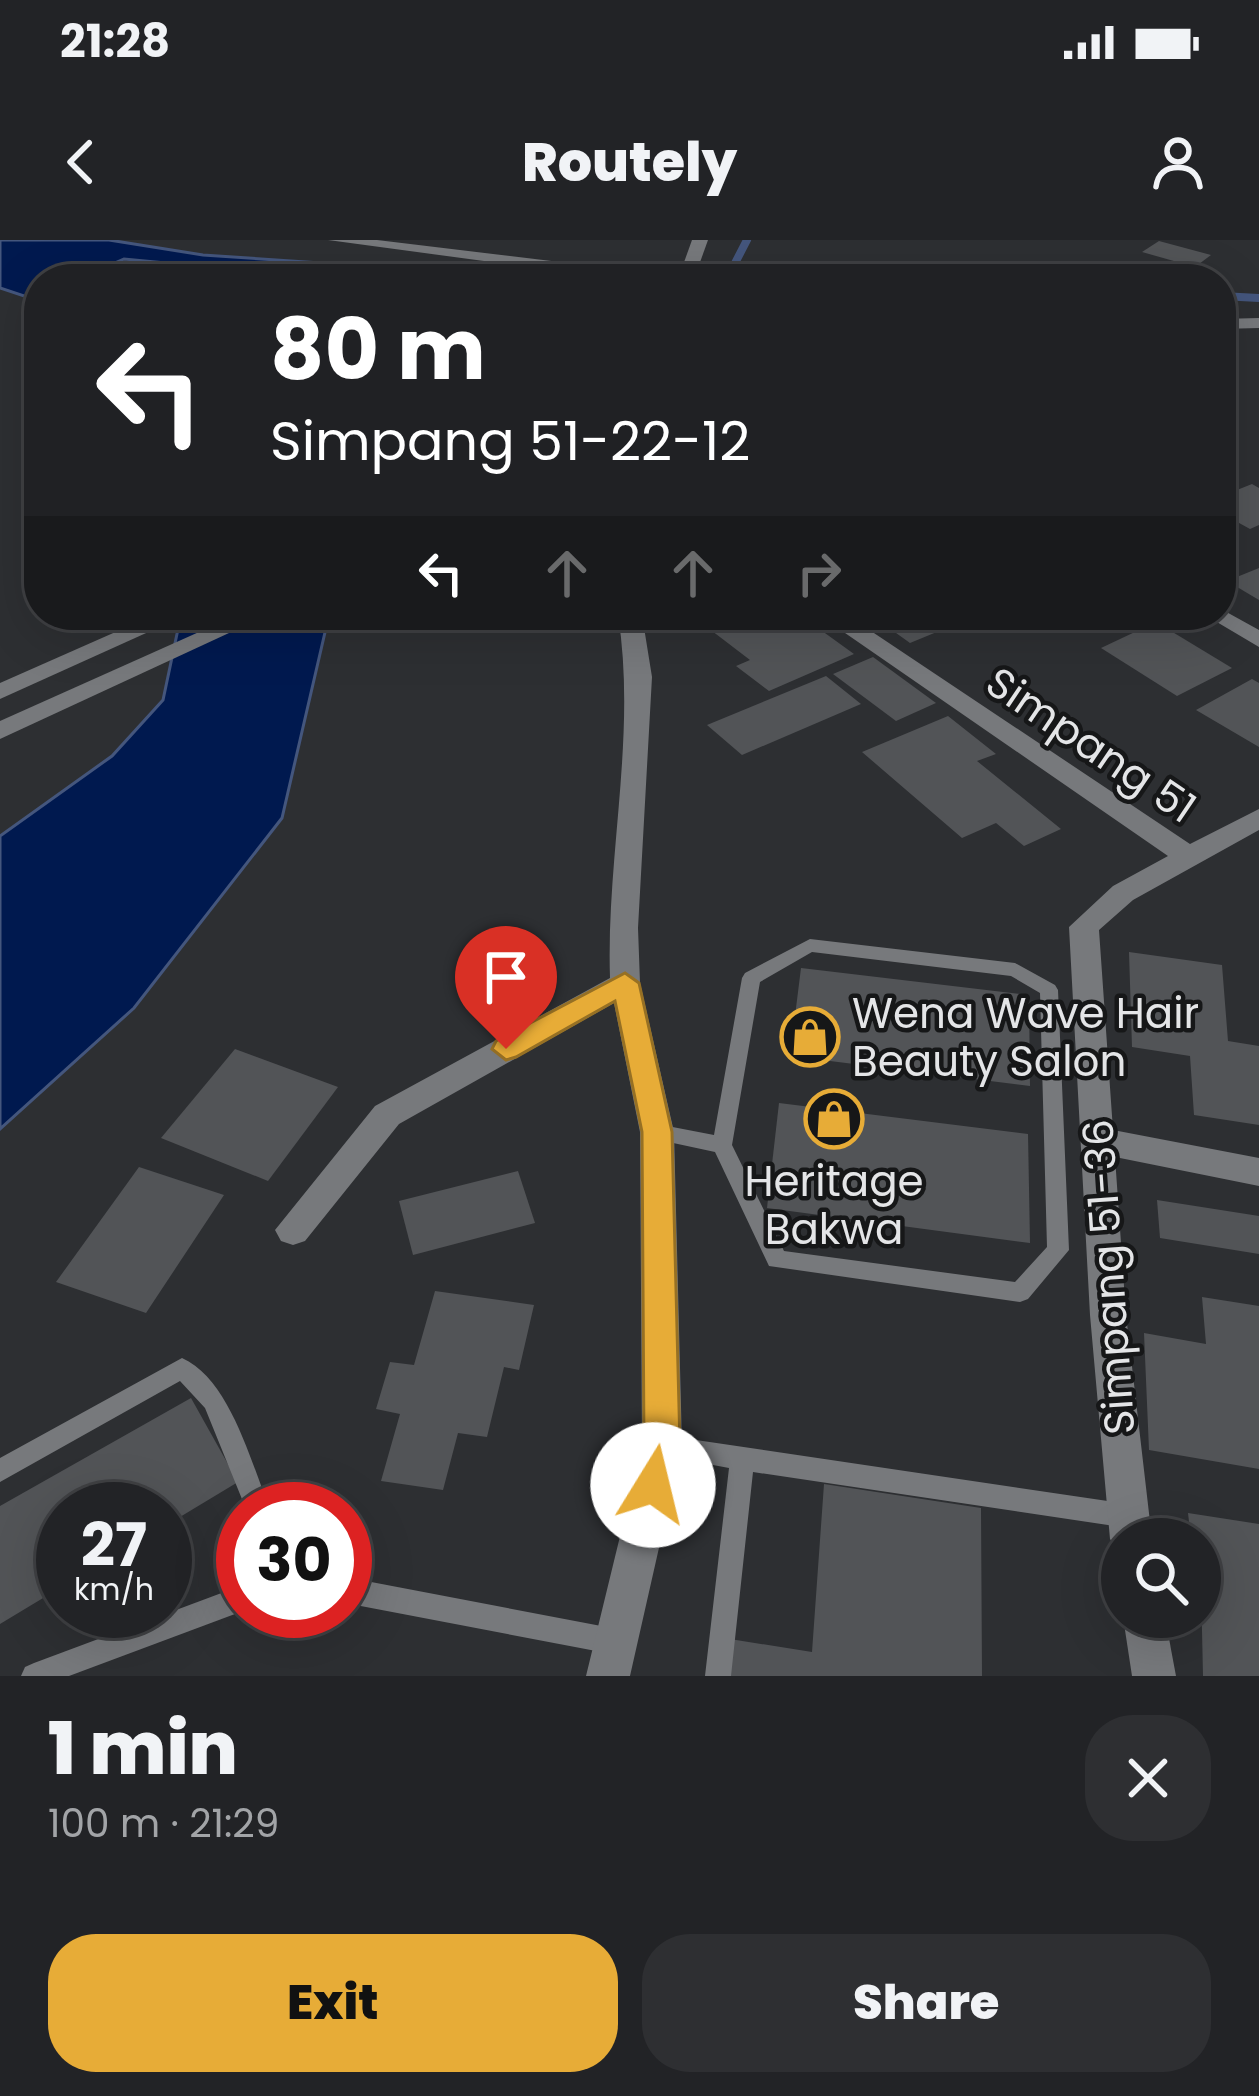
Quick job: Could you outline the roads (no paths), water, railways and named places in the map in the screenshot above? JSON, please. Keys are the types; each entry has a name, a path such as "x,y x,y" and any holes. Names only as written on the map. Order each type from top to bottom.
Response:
{"street":[{"path":"336,240 535,264"},
{"path":"4,690 140,630"},
{"path":"0,731 223,630"},
{"path":"608,1676 662,1446 657,1132 625,983 622,928 640,677 632,630"},
{"name":"Simpang 51","path":"853,630 1190,857"},
{"path":"1190,857 1259,818"},
{"name":"Simpang 51-36","path":"1129,1518 1108,1315 1084,927 1124,893 1190,857"},
{"path":"293,1230 387,1115 625,983"},
{"path":"1100,1141 1259,1172"},
{"path":"1148,1638 1154,1676"}],"lane":[{"path":"810,945 1016,970 1049,990 1058,1250 1020,1292 777,1258 722,1145 751,978 810,945"},
{"path":"657,1132 722,1145"},
{"path":"0,1471 182,1368 214,1402 247,1482"},
{"path":"662,1446 1101,1523"},
{"path":"718,1676 742,1459"},
{"path":"372,1595 617,1642"},
{"path":"34,1676 216,1608"}],"water":[{"path":"0,240 109,240 203,255 337,264 176,264 124,259 113,264 24,264 24,296 0,288"},
{"path":"178,630 326,630 282,818 134,1008 0,1129 0,836 112,756 163,700"}],"waterway":[{"path":"735,264 747,240"},
{"path":"1236,297 1259,298"}],"place":[{"name":"Wena Wave Hair Beauty Salon","path":"810,1037"},
{"name":"Heritage Bakwa","path":"834,1119"}]}
